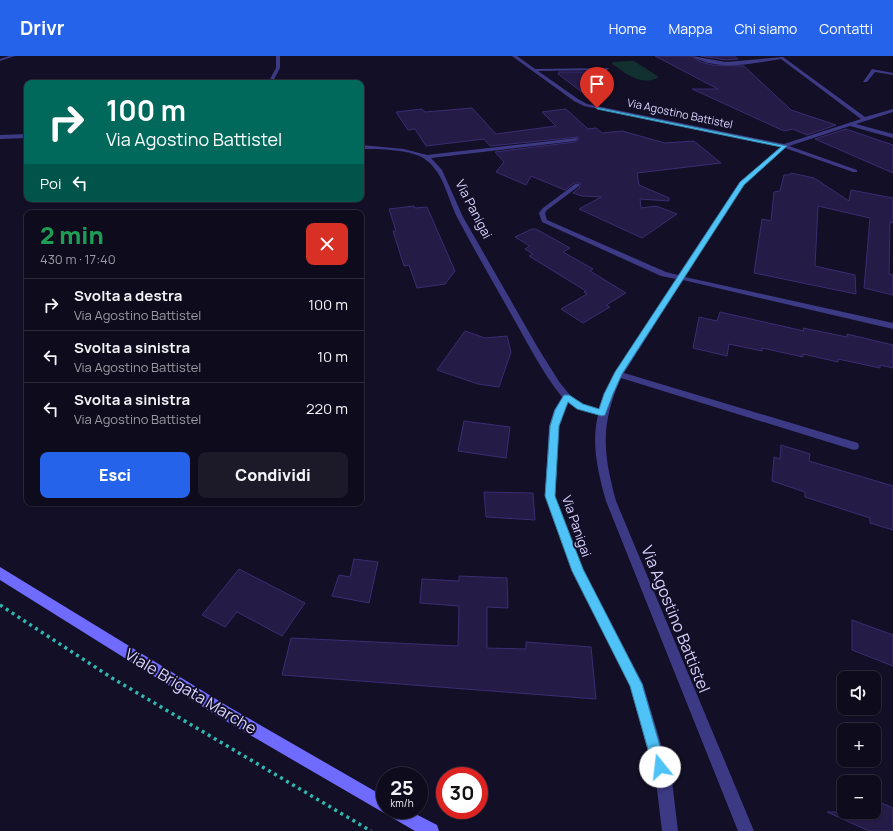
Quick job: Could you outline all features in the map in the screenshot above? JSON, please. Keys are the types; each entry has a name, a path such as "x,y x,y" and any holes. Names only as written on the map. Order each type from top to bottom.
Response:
{"street":[{"path":"0,60 13,56"},
{"path":"272,80 278,68 278,56"},
{"name":"Via Agostino Battistel","path":"514,56 576,100 597,108 784,146 855,171"},
{"path":"694,56 705,61 720,63 782,58 864,119"},
{"path":"535,70 607,69"},
{"path":"865,81 874,70 893,74"},
{"name":"Via Agostino Battistel","path":"746,831 611,501 600,456 602,413 608,394 618,374 742,184 784,146 893,110"},
{"path":"850,124 893,136"},
{"path":"0,137 24,136"},
{"path":"364,147 394,150 426,157 575,139"},
{"name":"Via Panigai","path":"426,157 439,170 468,231 534,348 566,397 559,410 554,426 550,496 578,571 636,684 664,781 670,831"},
{"path":"577,185 542,213 544,221 664,274 893,326"},
{"path":"618,374 854,446"},
{"path":"566,397 580,407 602,413"},
{"name":"Viale Brigata Marche","path":"0,573 224,712 376,801"},
{"path":"409,819 430,831"}],"path":[{"path":"0,605 112,678 371,831"}],"green space":[{"path":"634,61 659,77 646,81 640,80 634,78 612,64 613,62"}],"building":[{"path":"655,56 691,56 701,62 712,65 744,66 791,110 836,125 807,135 793,129 784,131 692,89 718,89"},
{"path":"701,56 734,56 738,59 726,60"},
{"path":"559,72 586,72 609,89 582,92 558,74"},
{"path":"472,108 496,134 556,126 542,112 566,109 588,129 596,128 602,133 622,131 665,143 694,141 721,163 637,173 639,185 669,198 669,201 640,199 641,208 656,206 677,214 642,238 579,209 601,197 582,196 573,193 580,187 580,183 574,183 565,190 531,176 526,185 496,172 504,162 495,152 575,142 579,139 578,137 490,146 484,139 426,146 415,129 408,130 396,112 422,109 425,112"},
{"path":"846,129 893,145 893,173 815,139"},
{"path":"791,173 814,178 849,201 851,190 893,198 893,223 890,222 889,274 893,275 893,295 864,288 870,218 818,206 815,266 855,275 856,294 754,273 762,219 771,221 774,192 780,191 784,175 789,175"},
{"path":"414,206 415,208 427,207 455,271 445,284 417,288 409,265 404,266 393,231 396,231 389,209"},
{"path":"532,229 536,229 570,248 563,252 593,269 590,271 626,293 606,305 610,307 583,323 561,309 587,294 584,292 586,291 529,256 533,254 525,249 530,246 515,237"},
{"path":"720,312 804,331 803,328 847,337 847,334 893,345 893,368 880,365 880,368 838,359 838,362 803,354 803,357 762,348 762,351 729,344 727,356 693,348 699,317 717,321"},
{"path":"465,331 485,338 507,336 511,352 499,387 478,384 437,370"},
{"path":"464,421 510,427 506,458 458,451"},
{"path":"781,445 810,454 809,461 893,486 893,530 870,523 870,518 805,497 805,492 772,481 774,457 780,459"},
{"path":"484,492 533,493 535,520 486,517"},
{"path":"354,559 378,562 369,603 332,596 339,575 350,577"},
{"path":"239,569 305,603 282,636 237,612 225,627 202,615"},
{"path":"459,576 507,578 508,608 487,607 487,648 526,649 526,642 591,647 596,699 282,675 291,638 458,646 459,606 420,603 422,579 459,581"},
{"path":"852,620 893,635 893,666 852,650"},
{"path":"881,803 893,808 893,831 869,831 842,819 881,819"},
{"path":"827,812 837,812 837,817"}],"route":[{"path":"597,108 784,146 742,184 618,374 608,394 602,413 580,407 566,397 559,410 554,426 550,496 578,571 636,684 660,767"}]}
